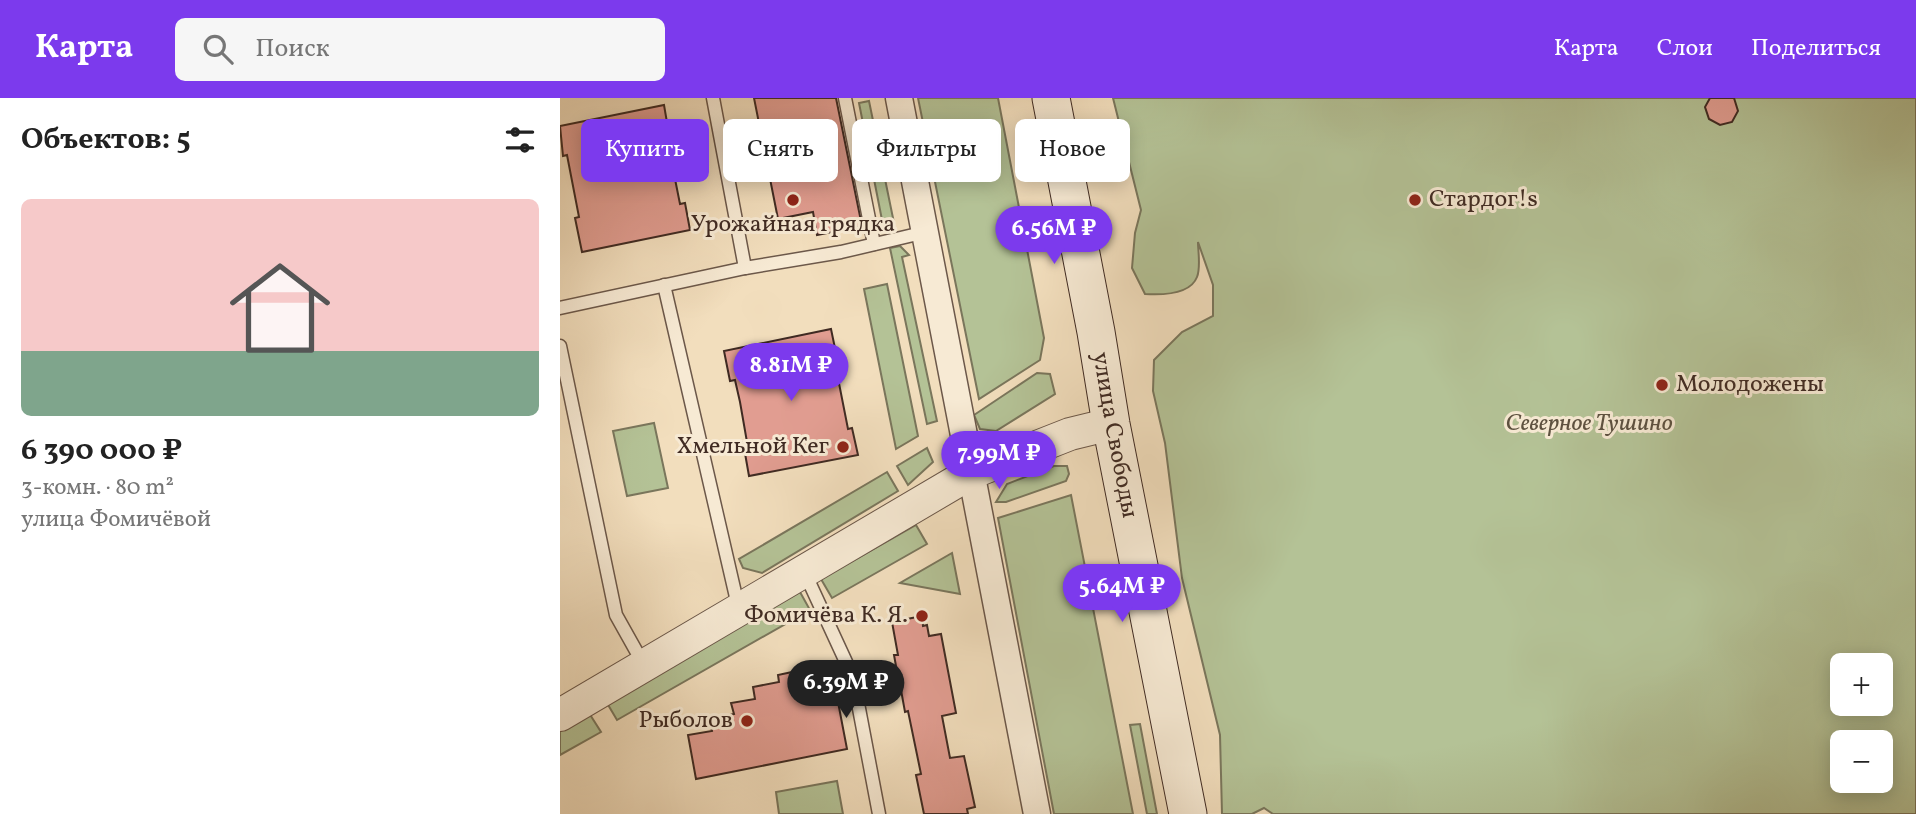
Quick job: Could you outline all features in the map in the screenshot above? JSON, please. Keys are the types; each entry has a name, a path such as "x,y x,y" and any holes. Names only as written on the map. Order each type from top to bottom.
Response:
{"main road":[{"name":"улица Свободы","path":"1051,98 1111,424 1188,814"}],"street":[{"path":"899,98 1037,814"},
{"path":"560,715 971,473 1070,434 1111,424"}],"lane":[{"path":"713,98 745,268"},
{"path":"845,98 874,244"},
{"path":"560,308 745,268 841,252 926,232"},
{"path":"664,285 739,610"},
{"path":"560,346 616,615 644,666"},
{"path":"804,571 852,675"},
{"path":"857,698 879,814"}],"green space":[{"path":"918,98 998,98 1044,338 1040,360 979,399 935,182 1001,182 1001,119 922,119"},
{"name":"Северное Тушино","path":"1113,98 1916,98 1916,814 1273,814 1264,808 1252,814 1222,814 1220,735 1182,578 1165,443 1153,391 1154,360 1182,332 1213,316 1213,285 1198,242 1199,269 1193,283 1175,293 1145,294 1132,268 1135,233 1141,210 1130,166 1130,119 1118,119"},
{"path":"869,101 873,119 862,119 859,103"},
{"path":"875,182 886,182 894,223 883,225"},
{"path":"900,246 909,255 902,257 937,421 927,424 890,248"},
{"path":"887,284 918,436 896,449 864,289"},
{"path":"1037,373 1050,374 1055,394 996,431 980,429 974,415"},
{"path":"654,423 668,488 627,496 613,431"},
{"path":"927,448 933,462 908,485 897,466"},
{"path":"1054,466 1067,466 1069,474 1066,481 1006,502 996,502 1007,484"},
{"path":"887,472 898,491 762,573 743,568 739,559"},
{"path":"1071,495 1133,814 1054,814 998,518"},
{"path":"916,525 927,544 832,598 821,579"},
{"path":"952,553 960,594 900,583"},
{"path":"800,592 810,610 617,720 607,703"},
{"path":"589,713 601,732 560,755 560,730"},
{"path":"1140,724 1157,814 1147,814 1130,725"},
{"path":"837,781 843,814 779,814 776,792"}],"building":[{"path":"754,98 836,98 862,226 817,235 813,212 778,219 771,182 838,182 838,119 758,119"},
{"path":"1710,98 1734,98 1738,111 1732,122 1720,125 1709,119 1705,107"},
{"path":"664,105 666,119 595,119"},
{"path":"581,122 581,182 676,182 680,204 685,203 690,230 582,252 575,218 579,217 567,155 563,156 560,126"},
{"path":"831,329 848,429 852,428 858,455 749,476 743,442 747,442 740,402 735,380 730,381 724,351"},
{"path":"922,616 923,626 927,625 929,636 941,634 956,713 942,716 950,758 964,756 975,807 967,809 968,814 924,814 916,775 921,774 901,690 866,697 856,689 851,692 848,700 838,702 847,749 696,779 688,735 712,731 710,719 734,714 731,703 755,699 753,687 779,682 778,675 806,669 808,677 832,672 833,679 843,677 846,682 852,684 859,681 860,674 896,666 894,655 898,655 892,622"}],"place":[{"name":"Урожайная грядка","path":"793,200"},
{"name":"Стардог!s","path":"1415,200"},
{"name":"Молодожены","path":"1662,385"},
{"name":"Хмельной Кег","path":"843,447"},
{"name":"Фомичёва К. Я.","path":"922,616"},
{"name":"Рыболов","path":"747,721"}]}
